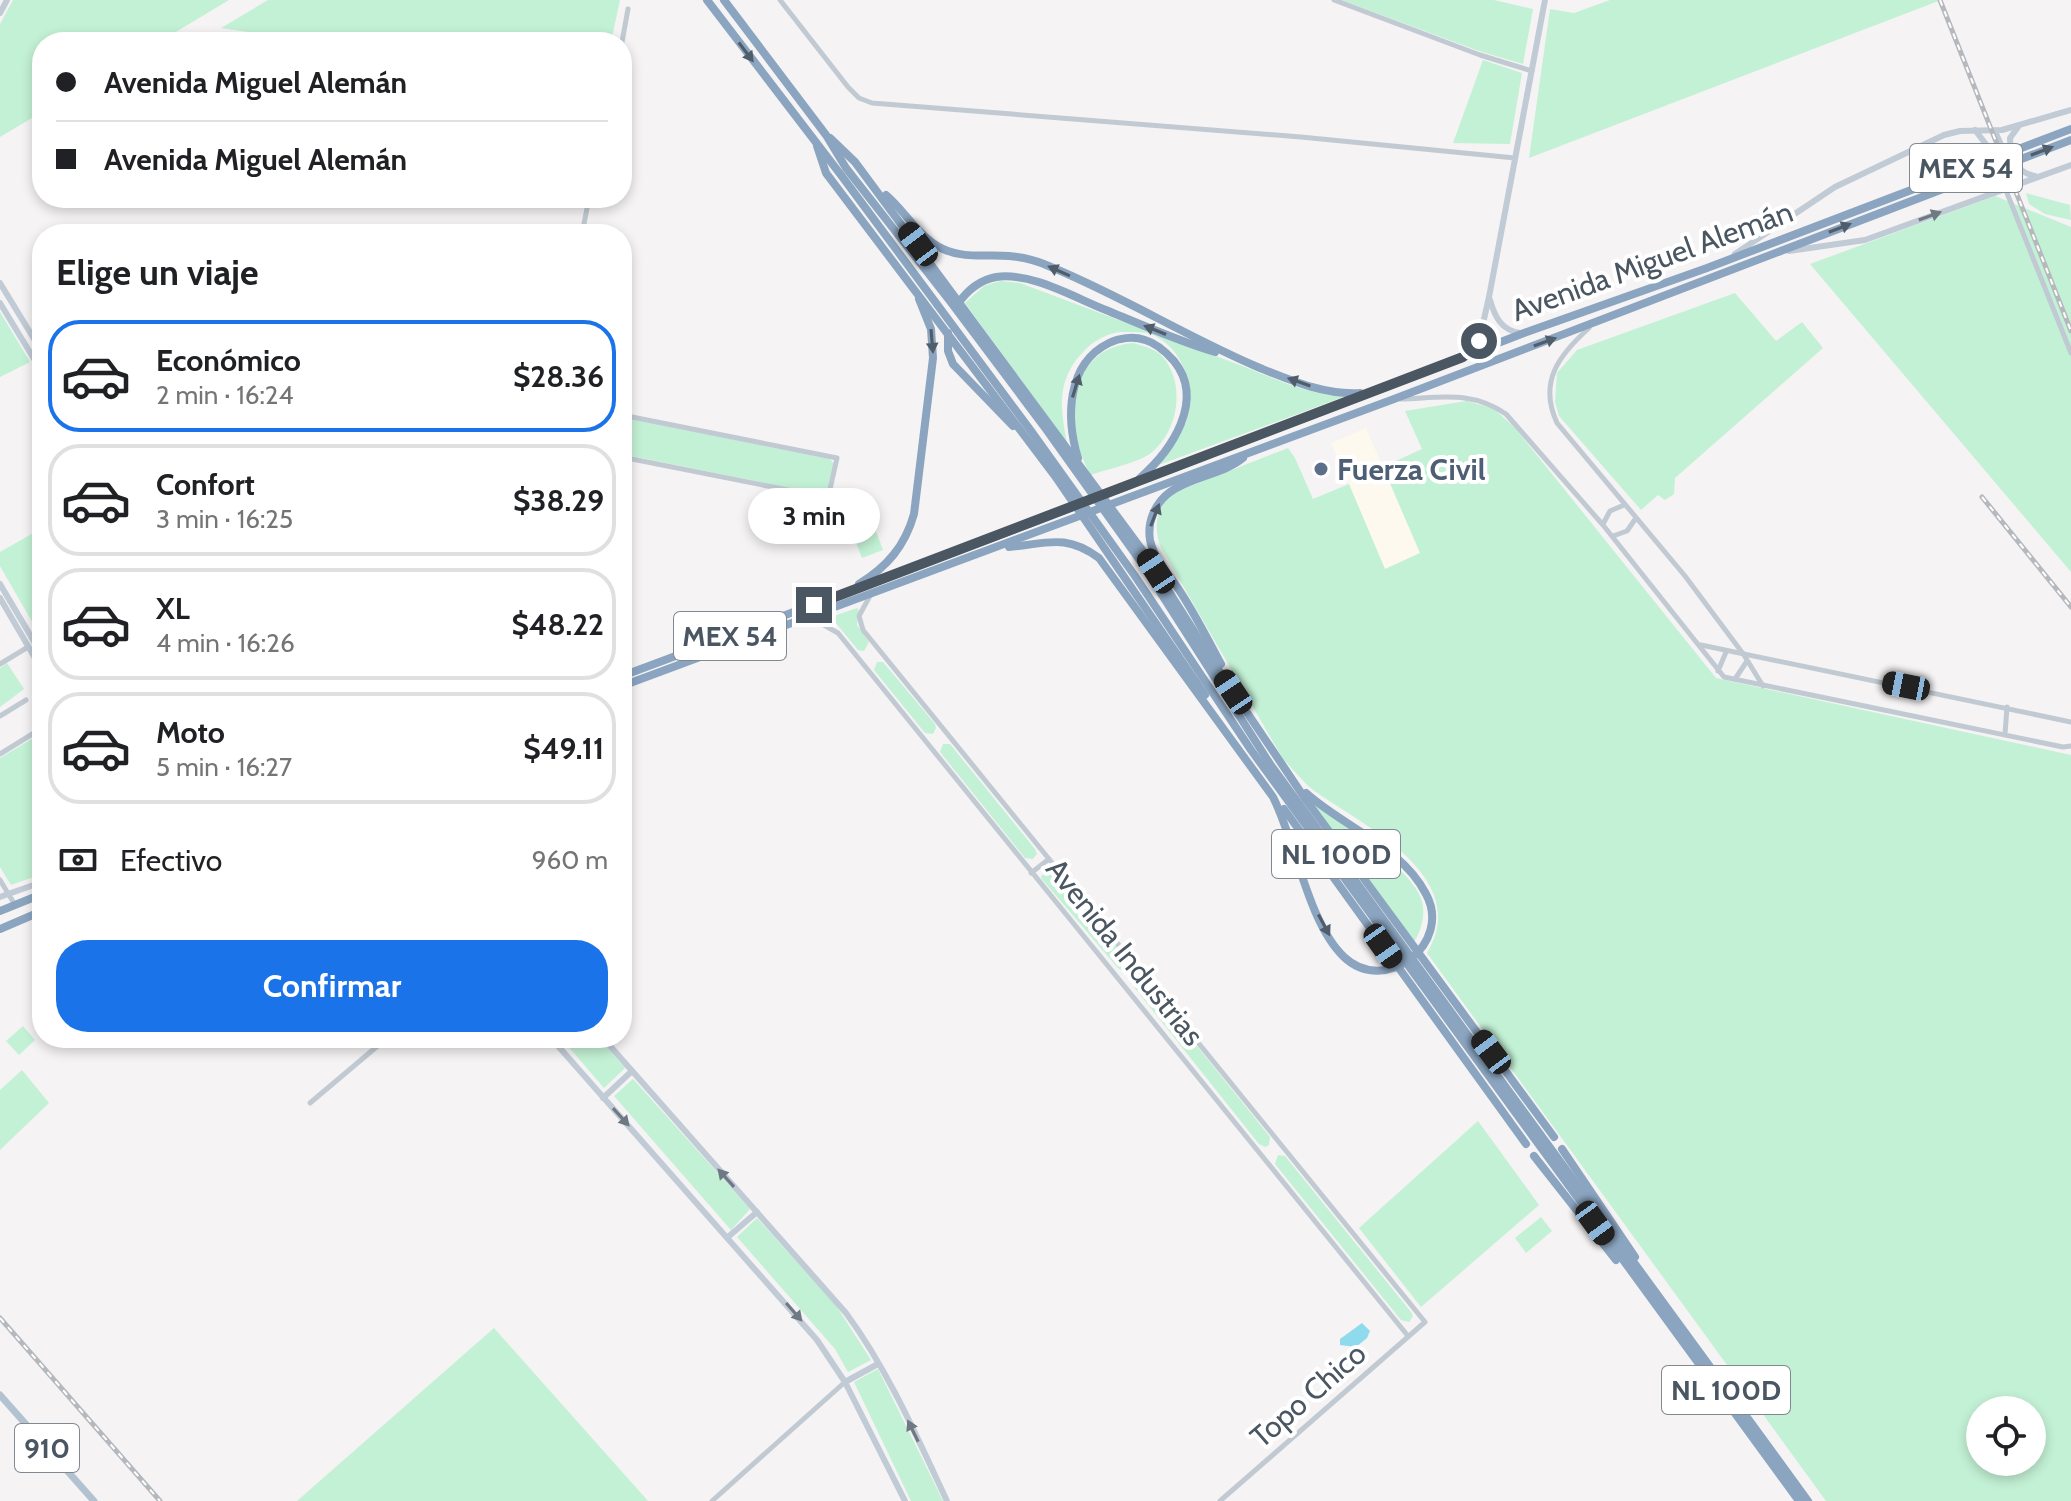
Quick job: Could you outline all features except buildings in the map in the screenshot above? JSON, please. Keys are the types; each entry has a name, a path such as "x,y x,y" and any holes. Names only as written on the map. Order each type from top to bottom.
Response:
{"highway":[{"name":"NL 100D","path":"707,0 817,143 1061,479 1251,750 1641,1280 1808,1501"},
{"name":"NL 100D","path":"724,0 826,135 846,168 1079,467 1126,534 1262,753 1799,1501"},
{"name":"Avenida Miguel Alemán","path":"632,671 838,597 1524,333 1707,268 2071,129"},
{"path":"826,135 849,155 876,188 1079,467"},
{"name":"Avenida Miguel Alemán","path":"632,682 1394,399 2071,140"},
{"path":"817,143 826,173 1031,444 1061,479"},
{"path":"876,188 941,249 967,256 1019,257 1051,267 1229,355 1320,389 1347,393 1373,392"},
{"path":"838,597 875,574 890,560 907,535 914,514 933,348 925,311 900,271"},
{"path":"1031,444 953,364 948,340 952,314 968,292 991,278 1028,280 1201,348 1229,355"},
{"path":"1079,467 1070,408 1075,384 1085,363 1109,343 1126,339 1146,340 1162,349 1180,369 1186,397 1181,425 1168,448 1135,482"},
{"path":"1243,707 1197,619 1156,555 1149,530 1153,513 1168,493 1236,464 1249,452"},
{"path":"1126,534 1292,778 1554,1137"},
{"path":"1000,547 1059,541 1084,548 1099,558 1526,1144"},
{"path":"1108,544 1233,740"},
{"path":"1273,797 1287,825 1310,898 1333,944 1353,964 1370,969 1391,969 1410,961 1424,946 1432,926 1431,907 1425,892 1412,873 1381,845 1322,806 1292,778"},
{"path":"0,911 32,898"},
{"path":"0,929 32,915"},
{"path":"1562,1149 1627,1243 1641,1280"},
{"path":"1534,1156 1616,1260 1641,1280"}],"main road":[{"name":"910","path":"0,1397 92,1501"}],"street":[{"path":"0,13 7,0"},
{"path":"780,0 848,87 859,98 872,103 1301,137 1515,158"},
{"path":"1334,0 1480,55 1532,71"},
{"path":"1463,357 1479,341 1545,0"},
{"path":"624,32 628,9"},
{"path":"1707,268 1760,239 1861,173 1947,133 2021,126 2071,110"},
{"path":"2021,126 2011,135 2013,157 2021,171 2039,176"},
{"path":"1975,130 1995,156 2071,353"},
{"path":"1995,130 2012,169"},
{"path":"1774,254 1865,240 2071,165"},
{"path":"0,283 32,336"},
{"path":"1489,297 1500,324 1512,332 1524,333"},
{"path":"0,303 32,357"},
{"path":"1592,324 1554,368 1549,387 1552,412 1564,433 1685,576 1763,686"},
{"path":"1394,399 1464,397 1492,404 1518,425 1612,536 1724,677 2063,747 2071,746"},
{"path":"632,417 837,458 828,498 632,459"},
{"path":"1603,525 1610,511 1624,505"},
{"path":"1612,536 1627,531 1636,518"},
{"path":"0,584 32,643"},
{"name":"Avenida Industrias","path":"871,594 860,613 861,628 1425,1322"},
{"path":"0,598 32,651"},
{"name":"Avenida Industrias","path":"793,622 822,624 838,633 1408,1336"},
{"path":"1700,645 1745,658 2071,722"},
{"path":"0,664 28,647"},
{"path":"1718,671 1720,659 1727,651"},
{"path":"1735,680 1745,658"},
{"path":"0,716 26,700"},
{"path":"2005,734 2007,707"},
{"path":"0,754 32,734"},
{"path":"1031,873 1049,859"},
{"path":"0,880 15,905"},
{"path":"0,897 32,886"},
{"path":"310,1103 375,1048"},
{"path":"560,1048 808,1328 845,1382 905,1501"},
{"path":"612,1048 846,1313 878,1364 947,1501"},
{"path":"603,1098 632,1071"},
{"path":"728,1237 757,1212"},
{"name":"Topo Chico","path":"1220,1501 1425,1322"},
{"path":"712,1501 845,1382 878,1364"}],"shaded area":[{"path":"1366,428 1420,553 1385,569 1331,443"}],"green space":[{"path":"13,0 229,0 176,32 32,32 32,118 0,137 0,24"},
{"path":"268,0 620,0 613,32 247,32 221,28"},
{"path":"1341,0 1494,0 1533,9 1523,64 1479,51"},
{"path":"1610,0 1941,0 1529,158 1550,9 1574,13"},
{"path":"1483,60 1522,73 1510,144 1453,143"},
{"path":"2026,193 2070,205 2071,220 2045,214 2029,204"},
{"path":"1995,196 2071,227 2071,572 1810,264"},
{"path":"1000,281 1020,283 1301,388 1346,396 1153,467 1183,429 1190,404 1187,378 1176,354 1157,337 1140,332 1117,333 1092,344 1078,358 1066,380 1062,403 1067,443 965,303 984,286"},
{"path":"1735,293 1776,341 1802,322 1823,348 1675,478 1674,494 1665,500 1658,495 1641,510 1559,416 1555,402 1557,373 1577,350"},
{"path":"0,312 30,362 0,377"},
{"path":"1133,343 1156,351 1170,367 1176,393 1173,420 1160,444 1151,453 1131,463 1091,475 1076,435 1076,393 1082,375 1094,359 1111,348"},
{"path":"1466,401 1493,408 1515,428 1716,678 2071,755 2071,1501 1826,1501 1427,953 1437,925 1436,900 1425,877 1384,837 1313,790 1283,759 1160,546 1157,531 1159,511 1173,493 1288,448 1313,499 1349,484 1385,569 1420,553 1383,467 1422,449 1405,411"},
{"path":"632,419 830,459 834,464 828,489 819,494 632,456"},
{"path":"869,513 883,550 862,558 848,521"},
{"path":"32,534 32,622 0,566 0,552"},
{"path":"857,608 857,625 869,642 864,651 858,650 831,617"},
{"path":"877,662 883,662 935,724 933,734 925,733 874,670"},
{"path":"7,663 24,689 0,707 0,668"},
{"path":"32,739 32,878 11,885 0,867 0,758"},
{"path":"943,744 950,744 1035,849 1037,854 1033,859 1025,858 940,752"},
{"path":"1309,801 1369,844 1411,882 1419,894 1423,912 1422,925 1414,942"},
{"path":"1045,869 1051,869 1128,959 1130,965 1127,969 1118,968 1041,878"},
{"path":"1138,979 1144,980 1270,1137 1269,1145 1259,1144 1134,987"},
{"path":"23,1026 32,1036 32,1043 19,1055 6,1041"},
{"path":"570,1048 608,1048 625,1068 604,1088"},
{"path":"22,1070 49,1103 0,1150 0,1090"},
{"path":"633,1079 750,1209 731,1230 614,1096"},
{"path":"1478,1121 1539,1205 1421,1307 1359,1228"},
{"path":"1278,1155 1285,1156 1411,1312 1413,1316 1409,1322 1401,1320 1275,1164"},
{"path":"1541,1217 1552,1231 1526,1253 1515,1238"},
{"path":"757,1218 835,1304 871,1360 848,1372 835,1349 737,1237"},
{"path":"494,1328 648,1501 297,1501"},
{"path":"878,1369 943,1501 911,1501 854,1382"}],"water":[{"path":"1362,1323 1370,1331 1367,1338 1356,1347 1340,1345 1340,1339"}],"railway":[{"path":"1940,0 2071,331"},
{"path":"1982,497 2071,607"},
{"path":"0,1318 160,1501"}],"place":[{"name":"Fuerza Civil","path":"1321,469"}],"route":[{"path":"814,605 1463,357 1479,341"}]}
